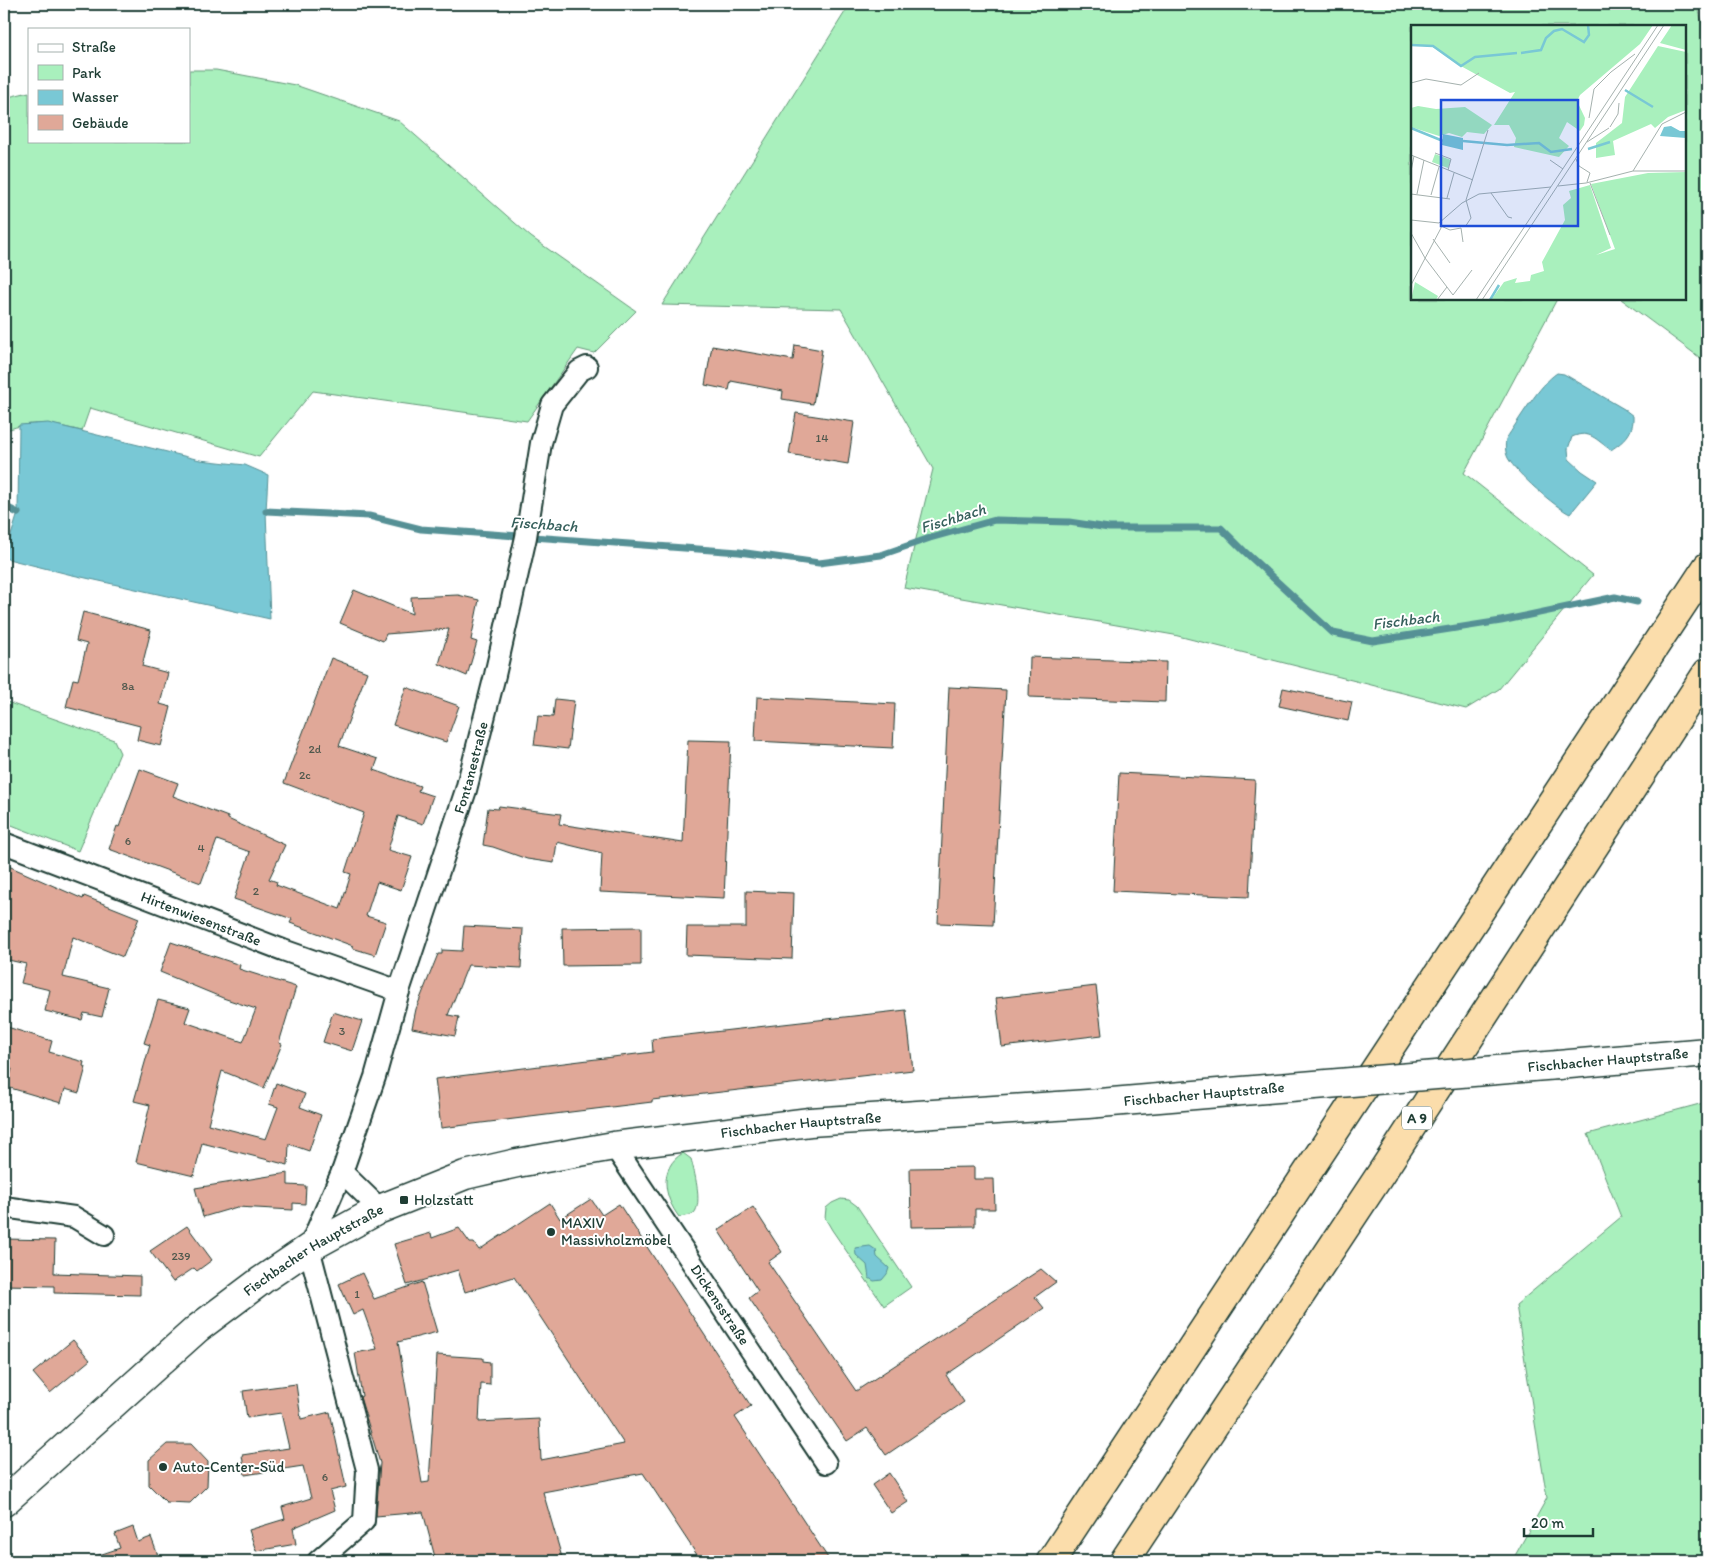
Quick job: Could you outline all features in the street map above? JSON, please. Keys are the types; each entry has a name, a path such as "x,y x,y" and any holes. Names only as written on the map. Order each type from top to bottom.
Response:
{"highway":[{"path":"1051,1561 1707,568"},
{"name":"A 9","path":"1124,1561 1375,1183 1707,673"}],"main road":[{"name":"Fischbacher Hauptstraße","path":"4,1502 198,1328 262,1280 309,1248 380,1209 465,1176 517,1163 614,1146 810,1122 1088,1104 1707,1052"}],"street":[{"name":"Fontanestraße","path":"309,1248 342,1172 375,1077 399,991 466,790 526,537 541,443 552,405 579,371 587,368"},
{"name":"Hirtenwiesenstraße","path":"4,843 283,950 399,991"},
{"name":"Dickensstraße","path":"614,1146 826,1463"},
{"path":"342,1172 380,1209"},
{"path":"4,1207 74,1217 104,1236"},
{"path":"309,1248 367,1470 364,1521 318,1561"}],"green space":[{"path":"850,4 1700,4 1698,8 1707,38 1707,363 1622,300 1686,300 1686,25 1411,25 1411,300 1556,300 1464,473 1593,575 1499,689 1466,709 1174,635 904,588 933,469 841,309 662,305"},
{"path":"190,70 216,70 295,85 399,121 531,237 636,311 594,353 578,349 527,421 313,391 259,457 90,408 82,431 61,426 35,424 4,431 4,98 28,92 28,142 190,142"},
{"path":"4,701 114,740 120,753 78,851 4,822"},
{"path":"1707,1102 1707,1561 1512,1561 1547,1498 1516,1305 1621,1217 1588,1134"},
{"path":"683,1153 691,1159 698,1202 694,1213 679,1217 670,1201 666,1183 670,1167 675,1159"},
{"path":"841,1199 849,1200 857,1206 911,1287 884,1306 825,1218 826,1208"}],"water":[{"path":"1557,373 1564,374 1633,416 1630,432 1611,450 1597,439 1588,435 1572,437 1568,449 1569,459 1597,481 1570,514 1527,480 1512,464 1505,448 1506,439 1523,413 1544,385"},
{"path":"48,423 200,460 245,465 268,475 266,511 270,619 4,558 18,513 19,425"},
{"path":"870,1246 876,1250 877,1257 889,1268 882,1280 874,1281 869,1278 867,1265 856,1255 855,1248"}],"building":[{"path":"795,345 822,350 813,404 782,399 783,391 731,381 729,390 705,385 712,346 793,360"},
{"path":"796,413 854,422 848,464 789,454"},
{"path":"354,590 412,614 411,597 458,595 479,600 471,640 477,642 467,676 439,664 449,629 386,634 383,641 340,623"},
{"path":"83,612 151,630 142,666 168,673 160,704 171,707 161,746 137,740 140,726 66,707 73,679 78,680 87,644 76,641"},
{"path":"1030,657 1166,662 1165,702 1029,697"},
{"path":"331,658 367,672 339,746 378,759 374,770 420,786 418,791 433,796 423,824 398,816 388,850 412,857 401,890 377,882 366,916 386,922 375,955 352,948 353,946 290,923 292,919 234,899 250,852 217,840 201,883 109,849 140,769 178,783 173,796 228,817 228,819 285,845 269,879 277,882 276,885 340,909 351,874 345,872 364,813 284,783"},
{"path":"406,687 459,706 446,742 393,725"},
{"path":"949,687 1006,690 993,925 938,923"},
{"path":"1283,688 1352,702 1348,721 1279,706"},
{"path":"757,697 895,704 893,748 755,741"},
{"path":"555,699 574,701 568,749 534,745 538,716 553,717"},
{"path":"688,740 731,741 724,898 600,892 602,853 557,842 554,863 527,859 483,845 488,808 498,809 499,806 561,814 559,824 683,843"},
{"path":"1119,773 1255,780 1249,897 1113,891"},
{"path":"4,864 83,899 84,896 139,918 123,957 73,937 63,977 109,988 102,1017 84,1013 82,1020 45,1011 50,990 21,983 26,964 4,959"},
{"path":"746,891 794,893 792,959 686,955 687,927 746,927"},
{"path":"464,926 523,929 521,968 468,965 448,1015 459,1017 455,1036 412,1028 416,1009 438,954 442,954 442,950 462,951"},
{"path":"641,927 641,965 563,966 562,928"},
{"path":"171,942 240,965 239,969 296,987 279,1043 282,1044 264,1088 222,1071 208,1124 266,1139 278,1107 269,1104 276,1083 305,1094 300,1107 321,1115 309,1151 289,1144 288,1165 202,1143 194,1176 136,1162 150,1105 134,1101 150,1045 144,1043 158,1000 190,1008 185,1022 243,1042 256,1009 223,998 160,972"},
{"path":"1096,986 1102,1035 1002,1047 996,998"},
{"path":"906,1010 913,1070 652,1100 652,1102 441,1128 435,1079 653,1052 652,1039"},
{"path":"333,1012 362,1021 352,1051 323,1042"},
{"path":"4,1026 52,1041 49,1052 84,1062 83,1066 86,1067 79,1093 65,1089 61,1103 7,1087 12,1069 4,1067"},
{"path":"974,1167 974,1179 994,1179 995,1209 975,1209 975,1226 911,1227 910,1168"},
{"path":"288,1173 288,1185 306,1186 305,1204 293,1203 293,1210 237,1207 203,1217 195,1188"},
{"path":"591,1199 602,1215 619,1204 751,1406 735,1417 830,1561 701,1561 643,1473 543,1492 563,1561 436,1561 423,1512 376,1516 380,1463 360,1397 362,1396 355,1353 377,1349 363,1310 353,1315 339,1284 362,1273 374,1299 422,1282 437,1332 398,1342 422,1483 429,1482 437,1355 483,1358 483,1361 490,1362 490,1385 481,1384 479,1422 539,1419 541,1460 624,1444 514,1277 465,1292 458,1270 407,1285 394,1244 431,1233 432,1238 459,1228 470,1243 474,1243 479,1250 550,1203 560,1219"},
{"path":"753,1207 782,1252 768,1262 856,1391 1041,1269 1056,1282 1035,1297 1044,1308 946,1375 964,1402 886,1455 867,1428 847,1441 749,1298 758,1291 718,1230"},
{"path":"187,1226 212,1260 197,1271 194,1268 173,1282 150,1251"},
{"path":"4,1239 55,1240 54,1273 140,1276 140,1295 54,1293 54,1286 4,1285"},
{"path":"73,1340 90,1360 50,1393 33,1373"},
{"path":"296,1384 301,1419 330,1412 346,1487 330,1491 335,1510 293,1528 296,1544 256,1551 249,1530 285,1519 282,1507 311,1498 303,1466 245,1475 242,1455 289,1448 281,1413 247,1418 243,1391"},
{"path":"167,1444 191,1444 208,1462 207,1486 190,1503 166,1502 149,1485 149,1460"},
{"path":"889,1473 908,1502 891,1513 872,1485"},
{"path":"133,1527 138,1542 151,1537 160,1561 91,1561 90,1558 120,1548 115,1534"}],"waterway":[{"name":"Fischbach","path":"4,506 18,513"},
{"name":"Fischbach","path":"266,511 369,516 421,529 739,552 819,563 881,555 930,538 995,520 1069,522 1109,528 1221,528 1333,633 1373,641 1501,621 1615,597 1637,602"}],"place":[{"name":"Holzstatt","path":"404,1200"},
{"name":"MAXIV Massivholzmöbel","path":"551,1232"},
{"name":"Auto-Center-Süd","path":"163,1467"}]}
